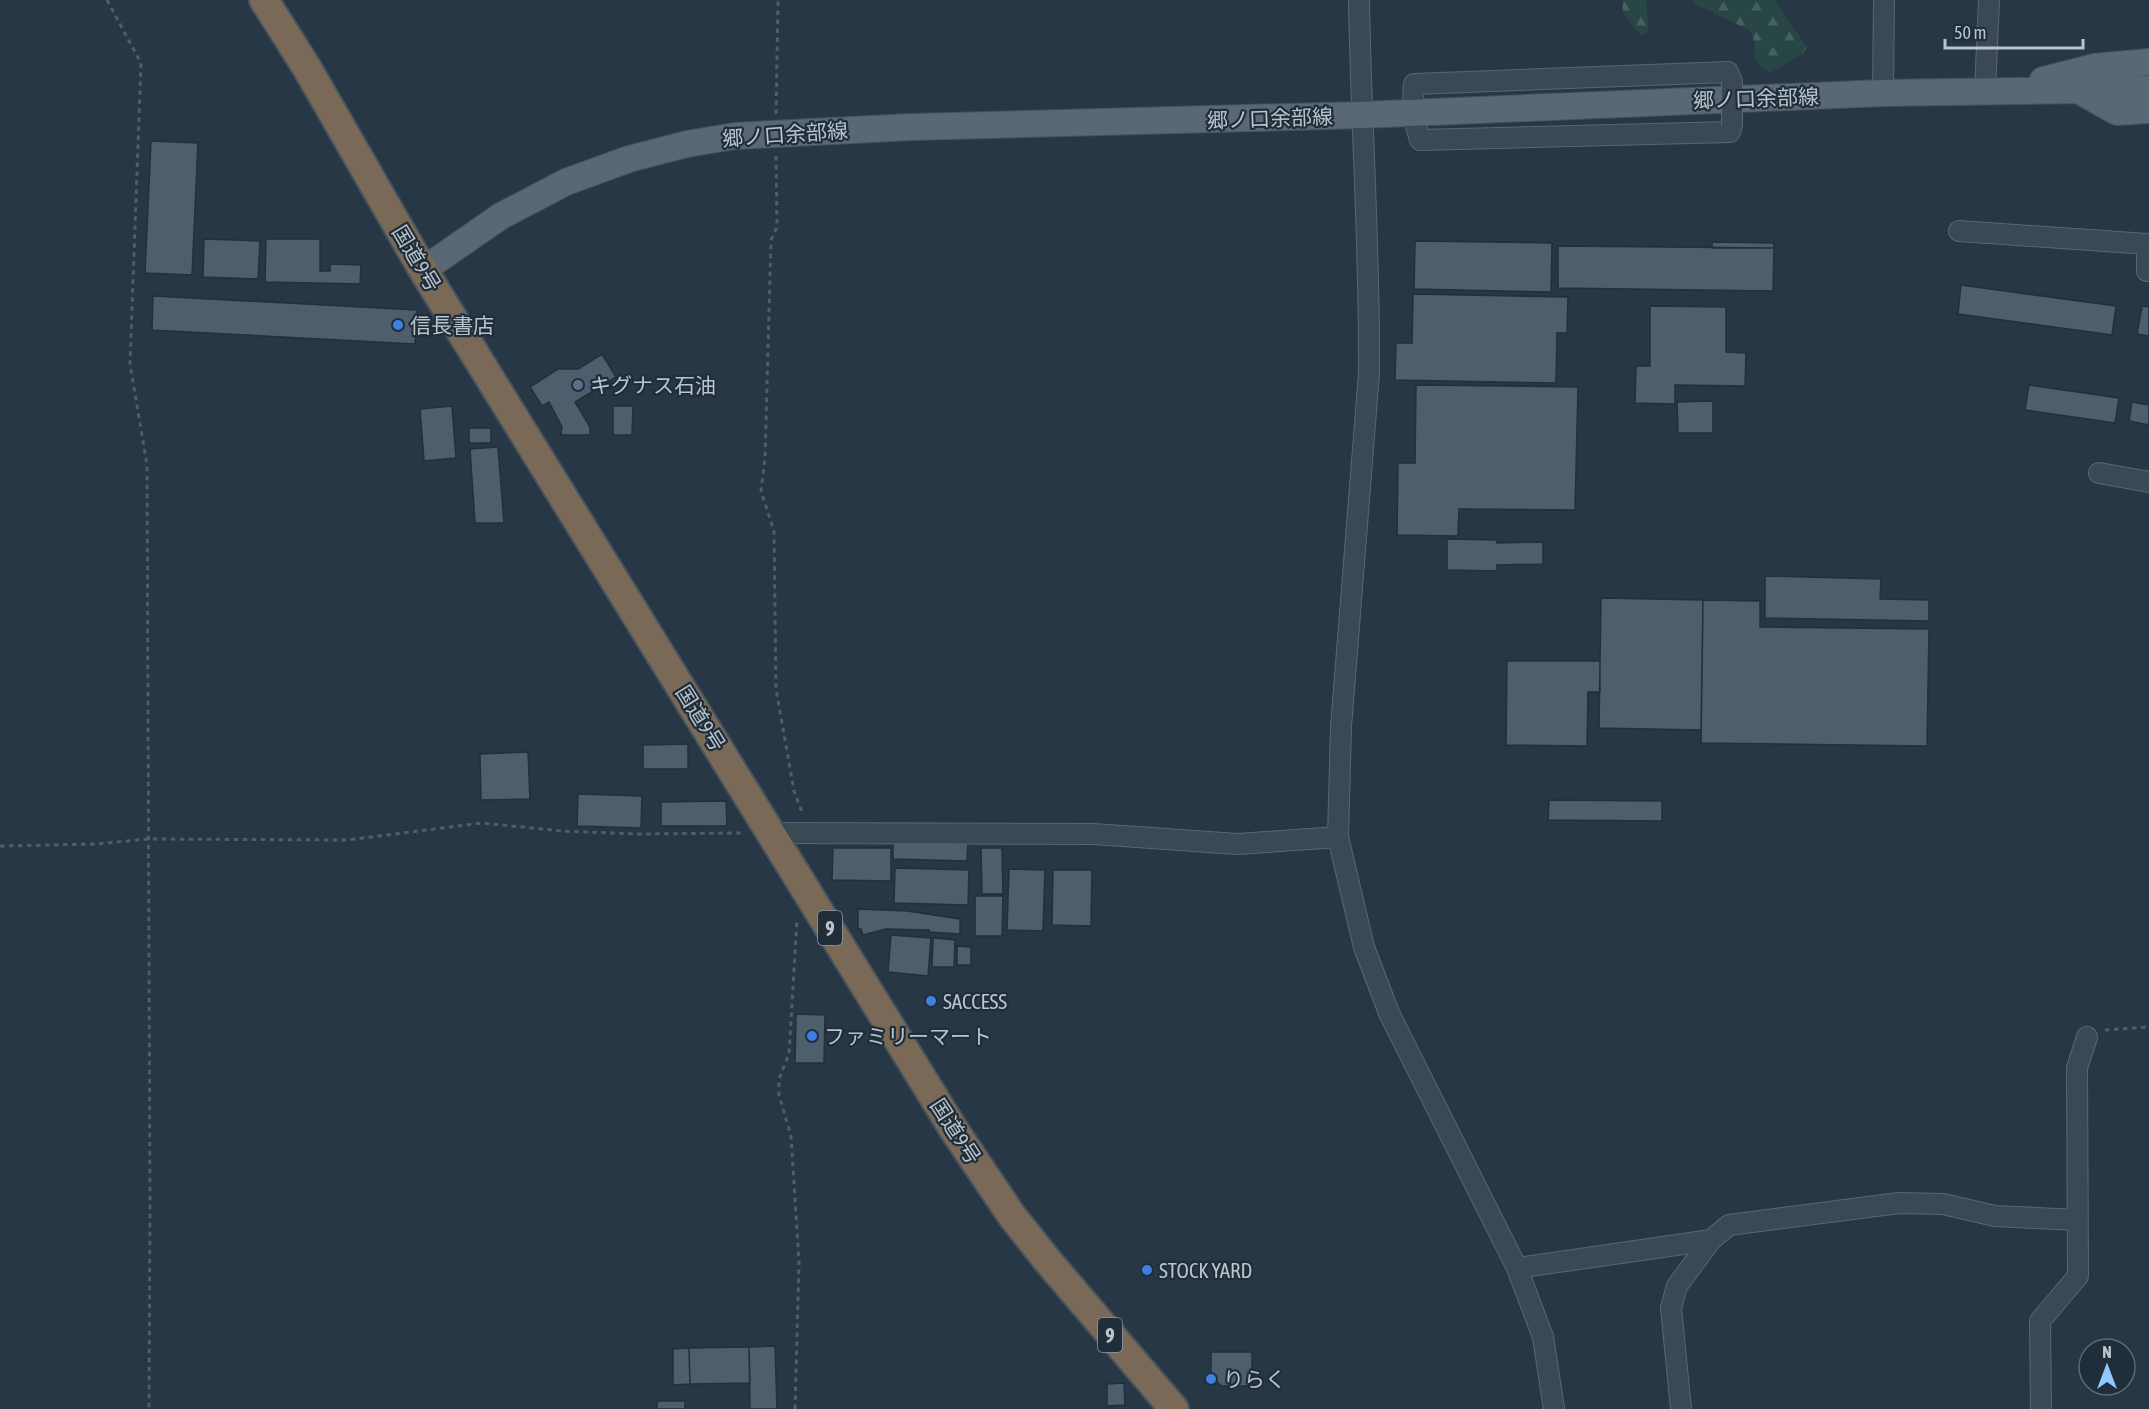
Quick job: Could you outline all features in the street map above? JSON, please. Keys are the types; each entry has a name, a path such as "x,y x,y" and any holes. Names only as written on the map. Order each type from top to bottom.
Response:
{"highway":[{"name":"国道9号","path":"264,0 307,68 423,270 954,1130 1012,1216 1104,1329 1174,1409"}],"main road":[{"path":"1993,91 2094,67 2149,62"},
{"path":"2078,90 2117,112 2149,110"},
{"name":"郷ノ口余部線","path":"423,270 501,216 566,182 629,159 687,144 735,136 776,132 1361,115 1884,93 2149,90"}],"street":[{"path":"1359,0 1361,115 1370,315 1369,373 1341,727 1338,837 1364,948 1389,1013 1517,1268 1543,1337 1554,1409"},
{"path":"1884,0 1884,93"},
{"path":"1989,0 1993,91"},
{"path":"1728,72 1732,82 1730,132 1420,140 1412,113 1414,84 1728,72"},
{"path":"1959,231 2147,244 2147,271 2149,271"},
{"path":"2099,473 2149,482"},
{"path":"771,832 1093,834 1238,844 1338,837"},
{"path":"2041,1409 2040,1321 2078,1276 2077,1068 2087,1037"},
{"path":"1681,1409 1671,1308 1677,1286 1712,1240 1729,1225 1899,1203 1943,1204 1995,1216 2078,1220"},
{"path":"1517,1268 1712,1240"}],"path":[{"path":"107,0 141,63 130,364 147,465 149,1409"},
{"path":"778,0 777,227 771,240 765,458 761,491 774,531 776,689 794,791 802,809 806,831"},
{"path":"0,846 97,844 148,839 346,840 482,823 562,831 639,834 771,832"},
{"path":"795,1409 800,1262 791,1136 779,1095 779,1079 789,1054 798,900 804,886"},
{"path":"2087,1037 2100,1030 2149,1027"}],"green space":[{"path":"1622,0 1646,0 1647,33 1641,36 1623,13"},
{"path":"1694,0 1774,0 1807,47 1803,53 1770,73 1757,62 1753,37 1749,30 1695,4"}],"building":[{"path":"151,141 198,143 192,275 145,273"},
{"path":"204,239 260,241 258,279 203,277"},
{"path":"266,239 320,239 320,271 330,271 330,264 361,265 360,284 265,282"},
{"path":"1415,241 1552,243 1551,292 1414,289"},
{"path":"1712,242 1774,243 1774,248 1712,248"},
{"path":"1558,246 1774,248 1773,291 1558,288"},
{"path":"1961,285 2116,306 2112,335 1958,314"},
{"path":"1413,294 1568,297 1567,333 1557,333 1556,383 1395,380 1396,343 1412,343"},
{"path":"153,296 417,310 415,344 152,330"},
{"path":"1650,306 1726,307 1726,352 1746,353 1745,386 1675,385 1675,404 1635,403 1636,366 1650,366"},
{"path":"2142,306 2149,307 2149,336 2137,334"},
{"path":"602,354 616,377 575,402 590,427 590,435 561,435 562,427 549,402 542,406 530,387 558,369 578,369"},
{"path":"1416,385 1578,387 1575,510 1459,509 1458,536 1397,535 1398,463 1415,463"},
{"path":"2029,385 2119,398 2115,423 2025,410"},
{"path":"1713,401 1713,433 1678,433 1677,402"},
{"path":"2132,402 2149,405 2149,425 2129,421"},
{"path":"452,406 456,458 424,461 420,409"},
{"path":"613,406 633,406 632,435 613,435"},
{"path":"469,428 491,428 491,443 469,443"},
{"path":"498,447 504,523 475,523 470,449"},
{"path":"1447,539 1497,540 1497,543 1543,542 1543,564 1497,565 1497,571 1447,570"},
{"path":"1765,576 1881,579 1880,599 1929,600 1929,621 1765,618"},
{"path":"1601,598 1703,600 1701,730 1599,728"},
{"path":"1703,600 1760,601 1760,627 1929,629 1927,746 1701,743"},
{"path":"1507,661 1600,661 1600,692 1588,692 1587,746 1506,745"},
{"path":"688,744 688,769 643,769 643,745"},
{"path":"528,752 530,799 481,800 480,754"},
{"path":"578,794 642,796 641,828 577,826"},
{"path":"1549,800 1662,801 1662,821 1548,820"},
{"path":"726,801 727,826 661,826 661,802"},
{"path":"893,841 968,842 967,861 893,859"},
{"path":"833,848 891,848 891,881 832,880"},
{"path":"981,848 1002,848 1003,894 982,894"},
{"path":"895,868 969,870 968,905 894,903"},
{"path":"1009,869 1045,870 1043,931 1007,930"},
{"path":"1053,870 1092,870 1091,926 1052,925"},
{"path":"975,896 1003,896 1002,936 975,936"},
{"path":"858,909 907,911 960,919 960,934 929,932 929,930 886,929 863,935 861,929 858,929"},
{"path":"891,935 931,938 928,976 888,972"},
{"path":"933,938 955,940 954,967 932,967"},
{"path":"957,946 971,947 971,965 957,965"},
{"path":"796,1014 825,1015 824,1063 795,1063"},
{"path":"775,1346 777,1409 750,1409 749,1347"},
{"path":"749,1347 750,1383 690,1384 689,1348"},
{"path":"689,1348 690,1384 673,1385 673,1349"},
{"path":"1211,1352 1252,1352 1252,1386 1221,1386 1211,1375"},
{"path":"1124,1383 1125,1405 1107,1406 1107,1384"},
{"path":"657,1401 685,1401 685,1409 657,1409"}],"place":[{"name":"信長書店","path":"398,325"},
{"name":"キグナス石油","path":"578,385"},
{"name":"SACCESS","path":"931,1001"},
{"name":"ファミリーマート","path":"812,1036"},
{"name":"STOCK YARD","path":"1147,1270"},
{"name":"りらく","path":"1211,1379"}]}
